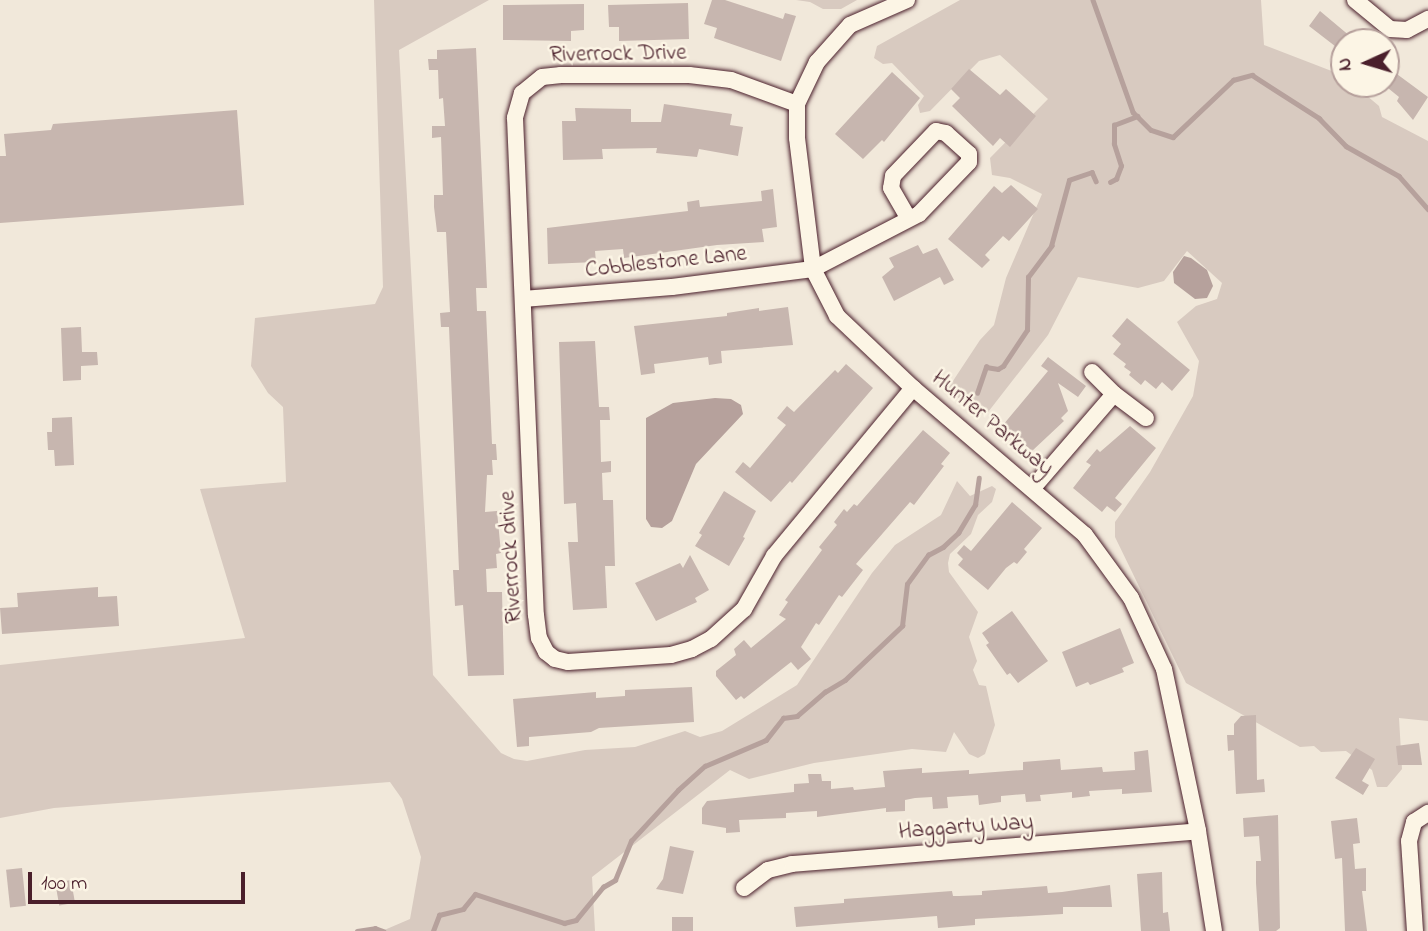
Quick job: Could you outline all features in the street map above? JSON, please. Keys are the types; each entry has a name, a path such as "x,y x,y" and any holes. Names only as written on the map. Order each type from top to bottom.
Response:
{"street":[{"name":"Hunter Parkway","path":"907,0 850,25 817,62 797,104 797,138 813,269 837,316 913,388 1085,535 1131,597 1164,669 1199,831 1214,931"},
{"path":"1355,0 1390,29 1407,30 1428,19"},
{"name":"Riverrock Drive","path":"523,299 515,118 522,93 542,77 690,75 731,80 797,104"},
{"path":"813,269 919,214 969,162 969,154 946,133 936,131 893,176 891,188 908,218"},
{"name":"Cobblestone Lane","path":"523,299 672,287 813,269"},
{"name":"Riverrock drive","path":"523,299 536,615 539,638 546,652 555,659 568,662 671,655 692,649 729,625 744,609 774,556 913,388"},
{"path":"1092,372 1114,394 1146,418"},
{"path":"1032,489 1114,394"},
{"path":"1415,931 1410,830 1419,817 1428,813"},
{"name":"Haggarty Way","path":"744,888 768,870 792,864 1199,831"}],"shaded area":[{"path":"374,0 489,0 399,50 433,675 501,753 514,759 527,761 585,750 635,747 685,731 700,737 722,731 797,685 872,573 895,545 941,515 957,481 970,496 992,486 996,489 992,502 978,515 971,534 950,554 948,563 949,572 978,612 969,637 977,661 973,670 979,685 986,686 995,725 985,754 978,758 969,754 954,732 946,752 912,749 814,763 749,779 730,770 592,877 595,931 382,931 410,919 421,857 402,799 390,782 54,808 0,818 0,665 245,638 200,489 286,482 283,407 268,393 251,366 255,318 375,304 383,287"},
{"path":"796,0 857,0 841,9 823,9 810,2"},
{"path":"960,0 1261,0 1264,45 1330,70 1330,98 1370,98 1379,106 1382,117 1428,141 1428,721 1399,718 1402,769 1387,787 1377,787 1372,770 1346,751 1321,752 1314,746 1300,747 1186,683 1115,537 1115,522 1150,472 1193,396 1199,361 1177,322 1196,306 1217,299 1222,283 1187,251 1164,281 1138,288 1078,277 1048,335 985,416 947,390 980,340 994,325 1006,278 1042,194 1010,178 992,175 990,158 1048,99 1000,55 979,61 930,111 920,113 918,105 924,96 892,63 883,64 874,58 877,46"},
{"path":"1184,256 1207,270 1213,286 1207,298 1195,299 1174,283 1173,272"},
{"path":"731,399 741,405 743,414 696,464 672,521 662,528 651,527 646,519 646,418 673,403"}],"building":[{"path":"712,0 725,0 783,19 785,13 796,16 781,61 714,38 717,28 704,24"},
{"path":"688,3 689,39 619,41 619,27 609,27 608,5"},
{"path":"584,4 584,30 571,31 571,41 503,40 503,5"},
{"path":"1320,11 1340,28 1330,28 1330,42 1309,26"},
{"path":"476,48 487,288 476,288 477,311 486,311 492,444 496,444 497,460 492,460 493,475 487,475 485,512 497,511 501,553 496,554 497,568 486,569 487,592 502,592 504,675 468,676 463,605 455,606 453,570 459,570 449,327 441,327 440,313 450,312 446,232 437,232 434,207 434,195 443,195 441,137 432,138 432,126 445,126 443,98 439,99 438,70 429,70 428,59 437,59 437,50"},
{"path":"969,69 1000,95 1006,89 1036,116 1010,147 1000,138 993,146 952,106 960,98 951,89"},
{"path":"892,72 920,98 884,142 882,140 863,159 835,134"},
{"path":"1400,76 1428,97 1413,120 1397,101 1400,98"},
{"path":"664,104 732,114 730,125 743,127 738,156 699,149 697,157 656,153 657,148 602,149 603,159 563,160 562,121 576,121 575,108 631,109 631,122 661,122"},
{"path":"237,110 244,205 0,223 0,156 6,156 4,134 51,130 53,124"},
{"path":"1011,185 1038,209 1009,241 1003,236 985,255 990,260 982,268 948,239 994,186 1002,193"},
{"path":"773,189 777,227 762,229 764,242 717,245 624,258 623,249 595,251 596,262 548,264 547,228 688,211 687,202 699,200 700,207 762,201 761,191"},
{"path":"918,245 923,254 937,248 954,280 944,285 940,277 894,301 882,277 894,267 889,258"},
{"path":"788,307 793,345 721,351 722,363 709,365 708,357 654,364 655,373 641,375 634,326 727,316 727,313 759,308 759,311"},
{"path":"1127,318 1190,370 1172,391 1162,382 1156,389 1145,380 1141,385 1129,375 1131,372 1124,367 1126,364 1113,354 1121,344 1112,336"},
{"path":"81,327 82,352 97,352 98,365 81,366 81,380 63,381 61,328"},
{"path":"595,341 599,407 609,407 610,420 600,420 601,462 611,461 611,472 602,473 603,500 613,500 615,566 605,566 607,608 573,610 568,542 578,542 576,503 564,504 559,342"},
{"path":"1048,357 1086,386 1078,397 1058,383 1068,411 1061,418 1064,421 1032,451 1003,425 1048,371 1041,366"},
{"path":"846,364 873,388 792,483 790,481 771,502 735,472 743,462 750,468 786,425 777,418 787,406 794,412 835,370 838,373"},
{"path":"72,417 74,465 55,466 54,450 48,450 47,432 52,432 52,418"},
{"path":"1130,426 1156,448 1115,498 1122,504 1115,512 1107,506 1102,512 1073,488 1091,465 1086,462 1097,449 1100,452"},
{"path":"923,430 950,453 941,464 944,466 914,505 910,502 856,564 863,570 842,597 839,595 819,625 816,623 801,647 811,659 798,670 791,662 744,699 741,696 736,700 716,676 716,671 736,655 734,649 744,640 751,648 786,619 779,615 788,602 785,600 822,550 819,547 837,525 834,522 844,509 847,512 854,504 857,506"},
{"path":"724,491 756,511 729,566 695,546 702,535 699,533"},
{"path":"1012,502 1042,528 1024,549 1027,552 1017,564 1014,562 1006,568 988,590 958,565 963,559 957,553 964,545 971,551"},
{"path":"690,555 709,590 695,598 697,602 656,621 635,583 680,563 683,568"},
{"path":"98,587 98,597 117,596 119,626 2,634 0,608 18,607 17,593"},
{"path":"1012,611 1048,661 1018,683 1010,673 1007,675 986,645 989,643 982,633"},
{"path":"1120,628 1134,663 1122,668 1124,672 1090,685 1088,682 1076,687 1062,652"},
{"path":"692,687 694,722 599,728 591,732 529,737 529,746 517,747 513,699 596,692 596,698 625,696 625,690"},
{"path":"1256,715 1257,780 1264,779 1265,792 1236,794 1234,750 1228,751 1227,735 1234,735 1234,724 1241,716"},
{"path":"1419,743 1422,765 1398,765 1396,746"},
{"path":"1356,748 1375,759 1362,781 1369,785 1363,795 1335,778"},
{"path":"1148,750 1152,792 1122,794 1122,789 1089,791 1090,796 1072,798 1072,792 1040,795 1041,801 1026,802 1025,794 1001,796 1001,802 979,805 978,795 947,797 948,808 933,809 932,797 915,798 905,800 905,811 886,812 886,808 817,817 817,811 786,813 786,818 739,820 740,832 726,833 726,828 702,824 702,808 707,801 794,792 794,784 809,783 808,774 821,774 822,781 831,781 831,789 853,787 854,790 885,787 883,771 922,768 922,773 969,770 969,774 1023,770 1023,762 1060,759 1061,770 1102,767 1103,772 1135,770 1134,752"},
{"path":"1278,815 1280,928 1276,931 1259,931 1256,861 1261,861 1259,836 1244,837 1243,818"},
{"path":"1357,818 1360,843 1353,844 1355,869 1366,868 1366,891 1362,891 1367,931 1345,931 1342,858 1335,859 1331,821"},
{"path":"670,846 694,851 683,894 656,889 663,879"},
{"path":"22,868 26,906 10,907 6,870"},
{"path":"1162,872 1163,913 1168,912 1170,931 1141,931 1137,874"},
{"path":"71,880 75,903 59,905 55,883"},
{"path":"1110,885 1112,907 1063,907 1063,914 975,919 975,925 938,928 937,916 796,927 794,907 844,903 844,899 952,891 953,896 982,895 982,891 1047,886 1048,893"},
{"path":"672,917 693,917 693,931 672,931"}],"waterway":[{"path":"1093,0 1133,112 1151,130 1173,137 1233,80 1252,75 1319,118 1346,146 1399,176 1428,209"},
{"path":"1110,182 1116,179 1121,166 1114,144 1114,125 1137,116"},
{"path":"977,393 986,367 998,369 1003,366 1027,330 1028,277 1051,246 1069,180 1092,172 1096,181"},
{"path":"433,931 439,915 463,909 475,894 564,923 576,920 603,887 615,880 631,841 678,790 705,766 766,740 783,718 797,716 825,692 845,680 902,626 907,584 928,555 943,547 958,533 975,505 979,478"},
{"path":"357,931 375,928 383,931"}]}
